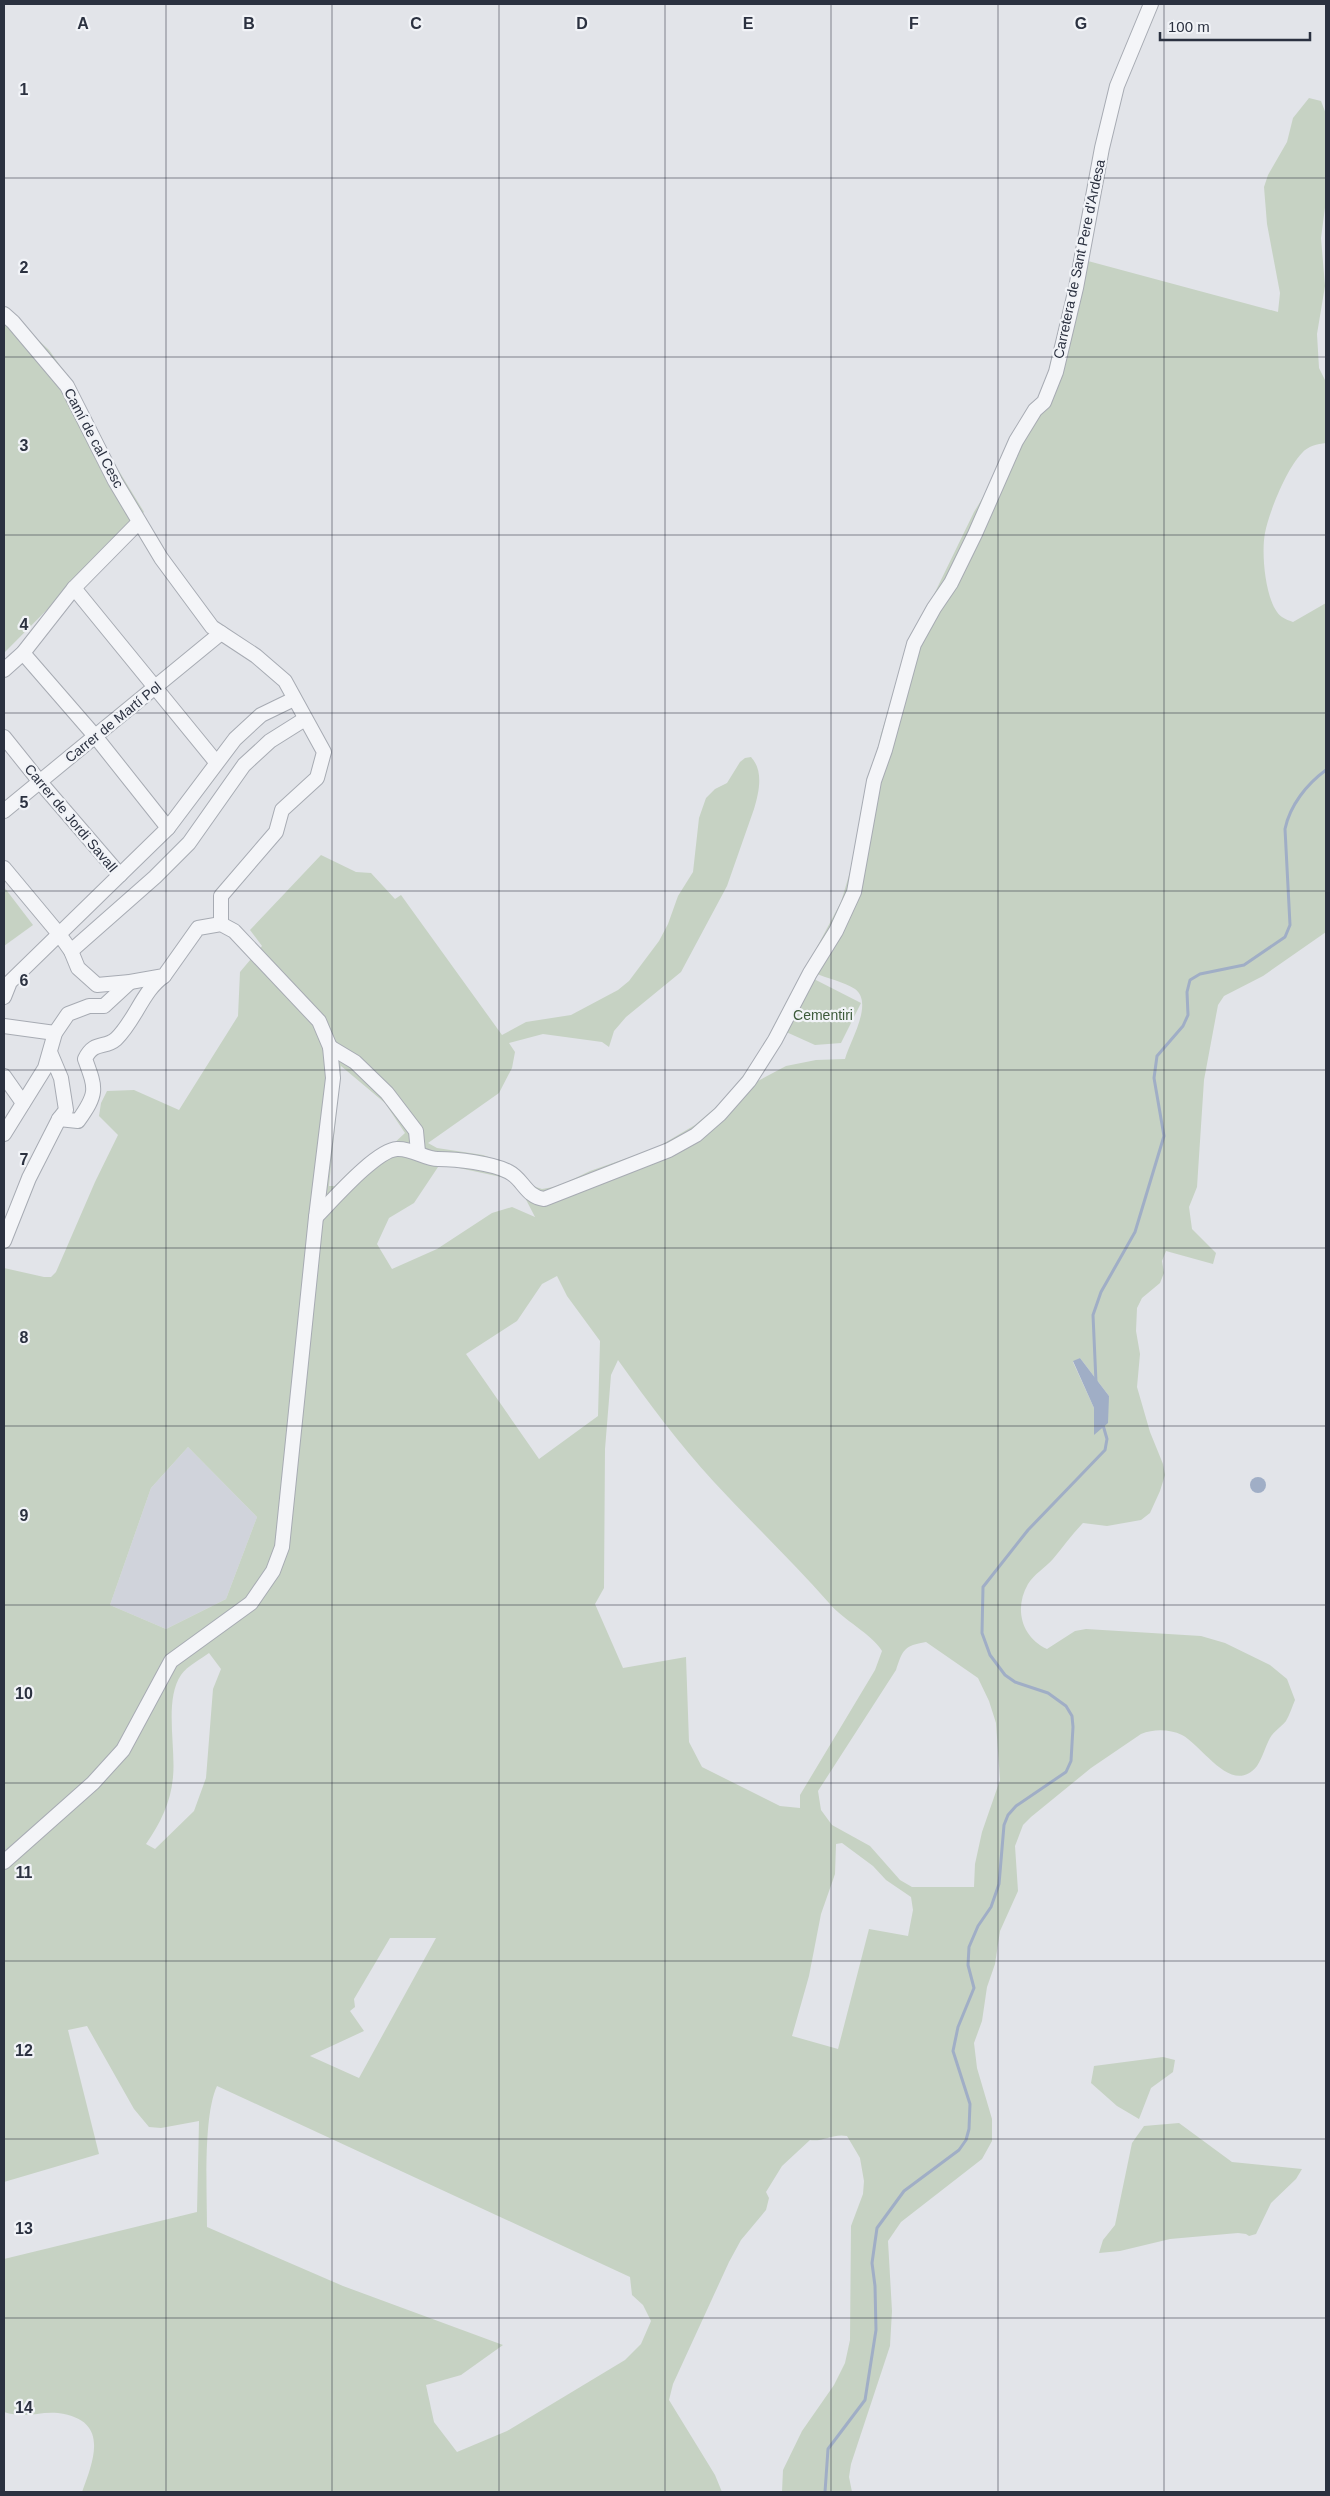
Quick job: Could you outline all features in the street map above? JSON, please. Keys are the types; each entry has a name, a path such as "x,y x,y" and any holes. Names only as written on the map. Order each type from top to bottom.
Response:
{"street":[{"name":"Carretera de Sant Pere d'Ardesa","path":"316,1217 370,1163 395,1149 418,1152 436,1159 448,1158 509,1172 536,1198 544,1199 669,1150 692,1137 720,1114 749,1081 775,1040 810,972 836,931 854,892 874,781 885,750 914,644 934,608 951,583 976,534 977,527 1023,428 1048,394 1056,372 1076,288 1102,148 1117,86 1151,4"},
{"name":"Camí de cal Cesc","path":"4,314 13,322 67,386 115,481 139,522 162,558 212,627 256,656 285,681 324,752 317,778 282,810 276,832 221,896 221,924"},
{"path":"4,670 22,652 74,588 139,522"},
{"path":"74,588 157,687 216,762"},
{"name":"Carrer de Martí Pol","path":"4,811 221,633"},
{"path":"22,652 95,736 168,828"},
{"path":"4,997 10,982 168,828 235,739 261,715 294,699"},
{"path":"70,950 155,877 189,843 244,765 270,741 305,719"},
{"name":"Carrer de Jordi Savall","path":"4,737 120,875"},
{"path":"4,868 59,934 70,950 78,968 97,985 164,976"},
{"path":"4,1862 93,1783 123,1750 171,1661 251,1603 273,1571 282,1547 316,1217 333,1078 330,1047 319,1021 234,931 221,924 198,928 116,1040 96,1045 89,1051 85,1059 95,1087 90,1105 78,1121 58,1119"},
{"path":"4,1134 45,1068 55,1033 68,1014 89,1006 104,1006 130,982"},
{"path":"4,1026 55,1033"},
{"path":"330,1047 355,1062 387,1093 416,1131 418,1152"},
{"path":"4,1241 29,1178 58,1119 66,1110 64,1089 50,1052"},
{"path":"4,1076 23,1103"}],"shaded area":[{"path":"188,1447 257,1517 226,1599 166,1629 110,1605 151,1488"}],"green space":[{"name":"Cementiri","path":"1309,98 1321,101 1326,114 1326,200 1321,238 1325,286 1317,334 1319,368 1326,382 1326,443 1307,449 1290,469 1270,514 1265,533 1264,565 1268,590 1276,611 1282,617 1293,622 1326,603 1326,932 1263,976 1224,996 1218,1005 1204,1080 1197,1187 1189,1207 1192,1229 1216,1253 1213,1264 1166,1251 1162,1261 1164,1273 1160,1283 1142,1298 1137,1308 1136,1331 1140,1354 1137,1387 1165,1475 1150,1513 1141,1520 1107,1526 1083,1523 1053,1559 1030,1580 1021,1603 1022,1621 1026,1629 1038,1644 1047,1649 1075,1631 1086,1629 1201,1636 1225,1643 1270,1665 1287,1679 1295,1700 1286,1721 1273,1733 1257,1766 1247,1774 1238,1776 1228,1773 1218,1766 1182,1735 1162,1730 1141,1734 1091,1768 1023,1825 1015,1846 1018,1891 1000,1931 995,1964 987,1987 982,2021 974,2043 977,2068 992,2119 992,2141 982,2159 901,2222 888,2241 892,2311 890,2346 851,2464 849,2477 852,2492 782,2492 783,2470 802,2431 834,2385 845,2363 850,2340 851,2226 863,2194 864,2181 860,2158 847,2136 842,2135 810,2140 782,2166 766,2192 769,2198 766,2210 741,2240 729,2262 673,2384 669,2400 715,2475 722,2492 82,2492 91,2467 94,2443 92,2432 85,2424 74,2417 58,2413 19,2415 4,2412 4,2259 197,2212 199,2121 161,2128 149,2127 134,2109 87,2026 68,2030 99,2154 4,2182 4,1268 44,1277 51,1277 56,1272 95,1182 118,1135 99,1116 101,1103 107,1091 134,1090 179,1110 238,1016 240,972 262,946 250,930 321,855 356,872 371,873 395,899 401,895 502,1035 526,1022 571,1015 618,990 629,981 659,941 668,924 678,896 693,872 699,818 706,798 715,789 727,783 740,762 745,758 751,757 758,769 759,775 759,789 754,809 727,886 681,972 626,1017 614,1031 609,1047 602,1042 543,1034 509,1043 515,1052 512,1068 499,1093 428,1143 437,1148 483,1155 500,1161 533,1186 542,1189 559,1186 590,1171 656,1148 695,1125 722,1102 759,1056 841,902 853,862 881,734 907,650 974,512 1040,404 1071,281 1088,261 1278,312 1280,293 1267,224 1264,187 1268,175 1287,142 1293,118","holes":["814,973 841,982 855,989 860,995 862,1003 862,1013 845,1059 816,1060 786,1066 758,1081 784,1031 815,1045 841,1043 861,1003 812,978","341,1066 385,1103 405,1133 391,1146 350,1171 335,1186 329,1186","440,1164 506,1178 519,1186 535,1217 512,1207 492,1213 437,1249 392,1269 377,1244 389,1218 414,1203","557,1276 567,1296 600,1341 598,1416 539,1459 466,1354 517,1321 542,1284","1080,1358 1109,1396 1094,1435 1094,1408 1073,1362","618,1360 688,1453 714,1482 835,1609 871,1639 882,1651 875,1670 800,1795 800,1808 780,1806 702,1767 689,1742 686,1657 623,1668 595,1604 604,1588 605,1449 611,1375","188,1447 257,1517 226,1599 166,1629 110,1605 151,1488","926,1642 978,1678 989,1701 996,1723 1000,1780 982,1832 975,1864 974,1887 912,1887 900,1880 870,1846 832,1825 821,1810 818,1791 896,1670 903,1653 909,1647","209,1653 221,1669 213,1689 206,1778 194,1811 155,1849 146,1844 164,1812 172,1786 174,1765 173,1697 181,1675 190,1666","842,1843 873,1866 886,1880 911,1897 913,1910 908,1936 869,1929 838,2049 792,2036 809,1976 821,1914 835,1874 836,1844","390,1938 436,1938 359,2078 310,2056 364,2031 350,2011 355,2007 354,1999","217,2086 630,2277 632,2295 643,2305 651,2321 641,2344 625,2360 507,2431 457,2452 434,2422 426,2385 461,2375 503,2345 343,2286 207,2227 206,2174 208,2134 213,2099"]},
{"path":"4,308 49,350 76,388 111,458 144,512 4,653"},
{"path":"4,887 33,925 4,946"},
{"path":"1163,2057 1175,2060 1173,2072 1151,2088 1139,2119 1117,2106 1091,2083 1094,2066"},
{"path":"1179,2123 1232,2162 1302,2169 1296,2179 1271,2203 1256,2234 1249,2236 1238,2233 1170,2239 1120,2251 1099,2253 1103,2240 1115,2225 1132,2143 1144,2126"}],"water":[{"path":"1080,1358 1109,1396 1108,1423 1094,1435 1094,1408 1073,1361"},
{"path":"1258,1477 1266,1485 1258,1493 1250,1485"}],"waterway":[{"path":"1096,1382 1093,1315 1101,1292 1135,1232 1164,1136 1154,1078 1157,1056 1183,1026 1188,1015 1187,992 1190,980 1200,974 1244,965 1285,937 1290,925 1285,829 1287,820 1300,796 1326,770"},
{"path":"825,2492 828,2449 865,2400 876,2330 875,2286 872,2263 877,2228 904,2191 959,2150 966,2140 969,2129 970,2104 953,2051 958,2027 974,1988 968,1965 969,1947 978,1926 991,1907 999,1884 1004,1825 1008,1815 1016,1806 1066,1772 1071,1761 1073,1727 1072,1716 1066,1706 1048,1693 1015,1682 1005,1675 990,1655 982,1633 983,1587 1028,1530 1105,1450 1107,1439 1103,1425"}]}
